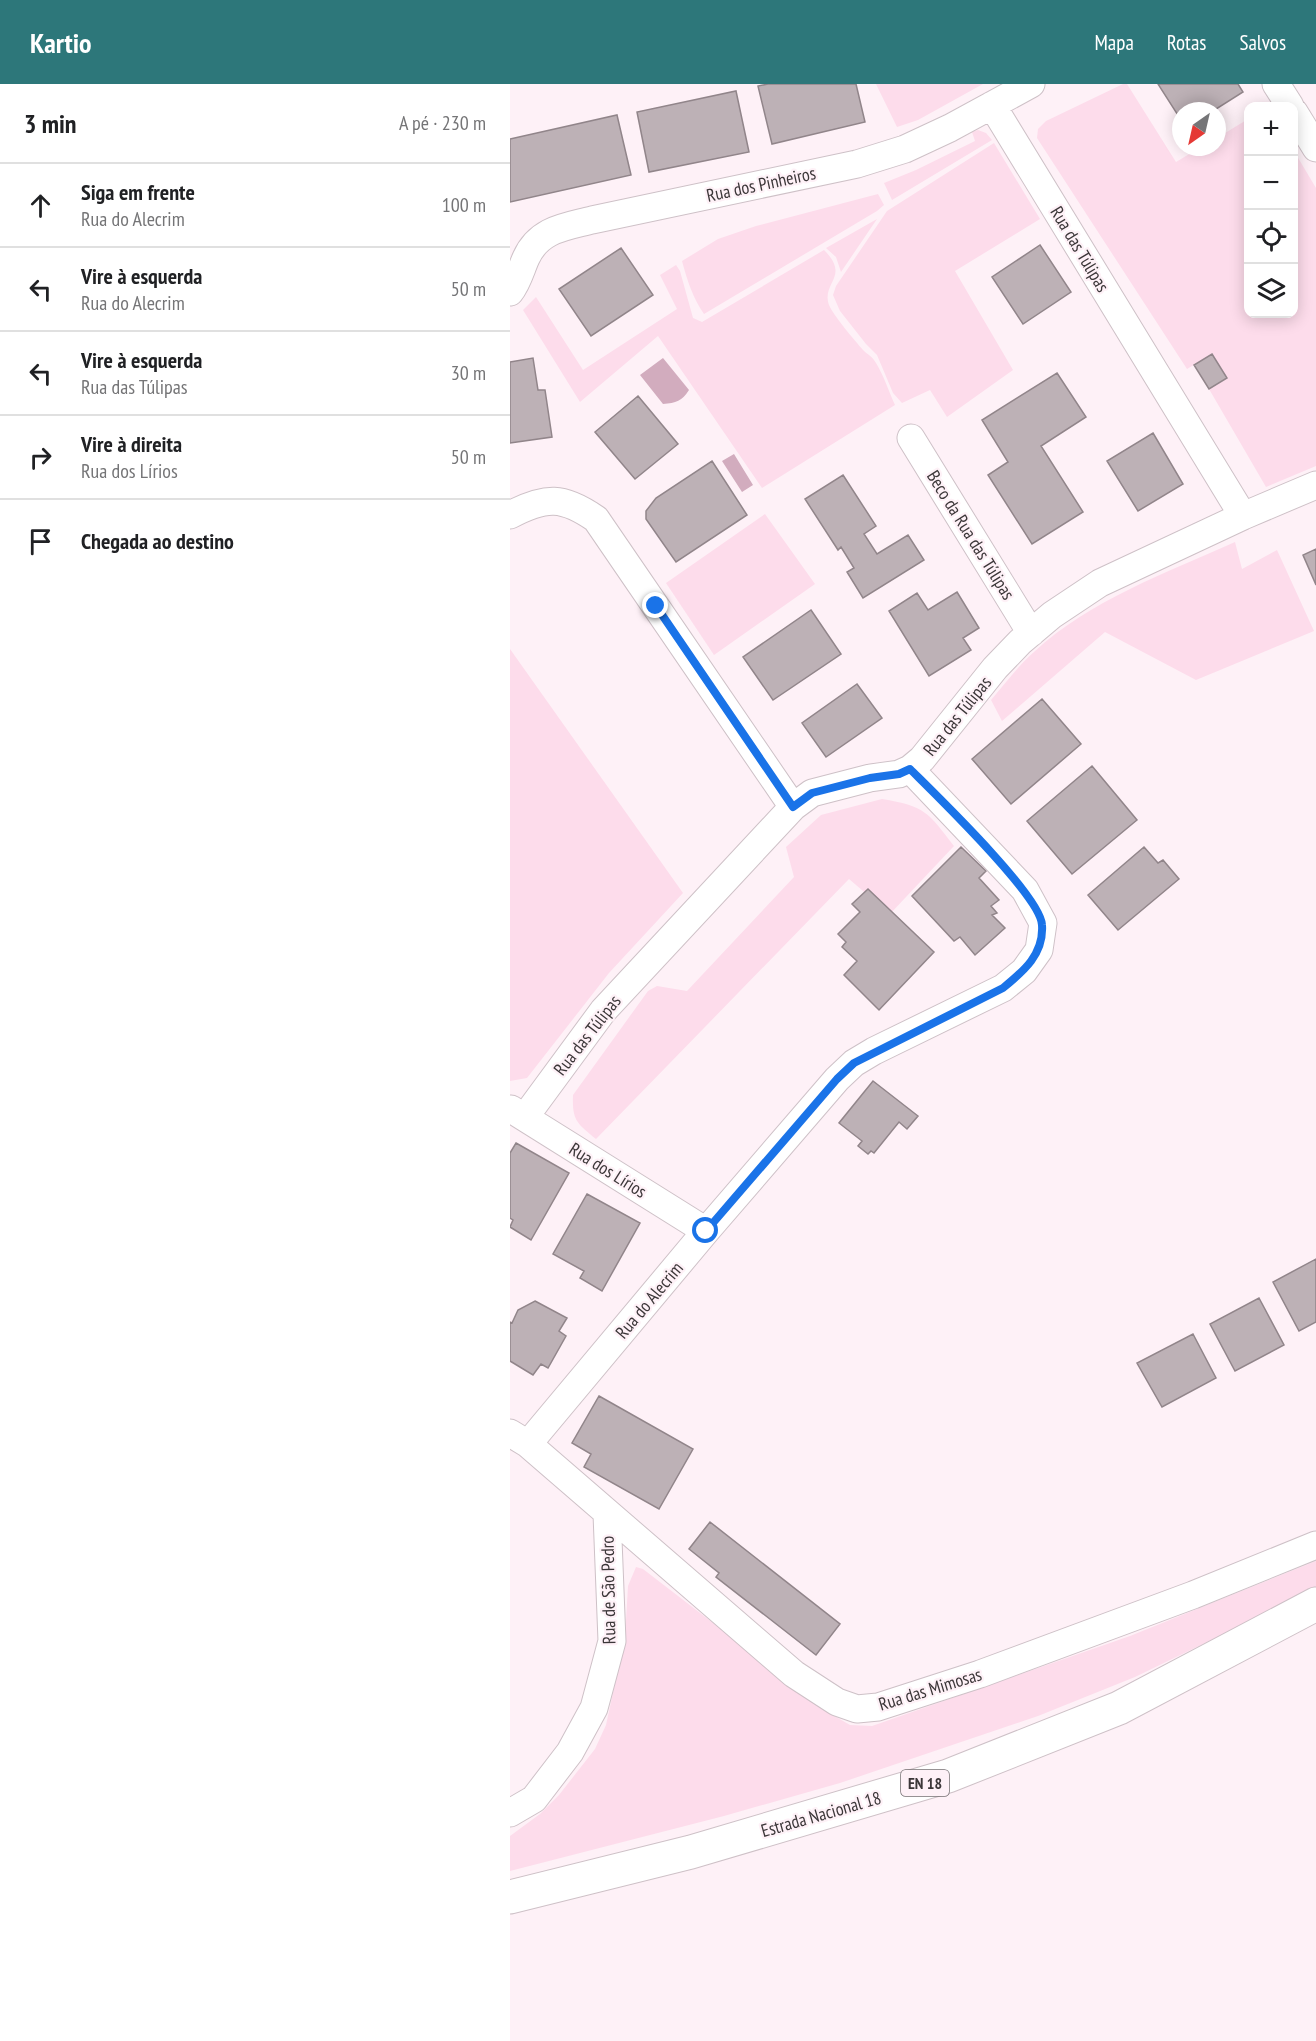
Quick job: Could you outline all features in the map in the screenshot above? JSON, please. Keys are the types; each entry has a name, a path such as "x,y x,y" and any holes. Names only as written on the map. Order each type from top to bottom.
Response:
{"main road":[{"name":"Estrada Nacional 18","path":"510,1898 691,1852 948,1776 1119,1708 1316,1604"}],"street":[{"name":"Rua dos Pinheiros","path":"510,292 537,239 553,230 856,164 905,149 1031,84"},
{"path":"1276,84 1287,102"},
{"name":"Rua das Túlipas","path":"992,105 1243,516"},
{"path":"1298,120 1316,147"},
{"name":"Beco da Rua das Túlipas","path":"911,438 1031,633"},
{"name":"Rua das Túlipas","path":"518,1113 603,1011 793,807 812,793 870,778 899,774 910,769 922,759 995,668 1052,615 1100,583 1243,516 1316,485"},
{"path":"510,515 527,506 554,500 577,505 596,519 793,807"},
{"name":"Rua do Alecrim","path":"519,1439 706,1231 837,1079 854,1063 1003,988 1024,971 1039,950 1043,923 1024,890 910,769"},
{"name":"Rua dos Lírios","path":"518,1113 706,1231"},
{"name":"Rua das Mimosas","path":"519,1439 794,1674 837,1702 857,1709 878,1707 980,1674 1193,1595 1316,1545"},
{"name":"Rua de São Pedro","path":"510,1814 534,1798 570,1752 594,1708 612,1641 607,1514"}],"shaded area":[{"path":"876,84 983,84 918,120 897,127"},
{"path":"1127,84 1176,162 1186,156 1226,156 1226,132 1244,121 1244,318 1298,318 1298,158 1316,188 1316,466 1266,487 1209,389 1227,378 1212,354 1187,369 1037,138 1038,129 1046,121"},
{"path":"978,130 986,133 992,140 892,200 884,183 975,141 972,132"},
{"path":"994,143 1040,219 955,271 1013,370 947,417 930,390 902,403 893,393 877,355 840,311 833,295 836,286 887,211"},
{"path":"878,194 884,205 877,211 704,314 691,289 682,261 718,239 756,226"},
{"path":"877,219 841,272 836,257 826,248"},
{"path":"824,250 832,259 835,267 828,297 829,305 863,350 875,361 895,405 762,488 658,336 580,402 523,310 536,297 583,370 677,309 660,275 676,265 680,271 693,318 702,322"},
{"path":"663,358 689,390 678,401 663,404 640,375"},
{"path":"734,454 753,485 742,492 722,461"},
{"path":"765,514 815,584 714,655 666,583"},
{"path":"1235,542 1242,569 1277,550 1314,631 1196,680 1105,632 1002,721 991,700 1022,663 1056,634 1079,617 1130,589"},
{"path":"510,649 683,893 609,973 527,1078 510,1081"},
{"path":"882,799 908,805 924,812 938,825 954,846 890,914 849,879 596,1139 584,1129 577,1121 573,1111 573,1095 648,991 657,986 687,991 794,877 786,847 821,815"},
{"path":"1316,1561 1316,1589 1135,1677 1038,1716 840,1783 724,1816 510,1871 510,1836 540,1814 559,1795 595,1749 606,1725 625,1638 628,1586 636,1567 643,1569 831,1714 850,1725 872,1726 1130,1636"}],"building":[{"path":"856,84 865,122 772,144 758,86"},
{"path":"1158,84 1238,84 1243,92 1226,103 1172,102 1172,106"},
{"path":"736,91 749,152 649,172 637,112"},
{"path":"617,115 631,175 510,202 510,139"},
{"path":"1040,245 1071,292 1023,324 992,277"},
{"path":"621,248 653,295 591,336 559,289"},
{"path":"1212,354 1227,378 1209,389 1194,365"},
{"path":"533,358 538,390 545,390 552,437 510,443 510,362"},
{"path":"1057,373 1086,417 1041,446 1083,512 1032,544 988,475 1008,462 982,420"},
{"path":"638,396 678,444 635,479 595,432"},
{"path":"1153,433 1183,484 1138,511 1107,461"},
{"path":"712,461 747,515 676,562 646,519 646,511 656,498"},
{"path":"843,475 876,526 864,534 877,554 908,535 924,560 863,598 847,572 854,568 841,547 838,550 805,499"},
{"path":"1316,549 1316,585 1303,555"},
{"path":"957,592 979,628 963,638 971,650 929,676 889,611 917,593 928,610"},
{"path":"811,610 841,654 773,700 743,657"},
{"path":"857,684 882,718 826,757 802,723"},
{"path":"1042,699 1081,744 1011,804 972,759"},
{"path":"1092,766 1137,820 1072,874 1027,821"},
{"path":"961,847 986,871 979,878 999,900 991,906 997,913 992,915 1005,928 975,955 960,937 954,941 912,896"},
{"path":"1144,847 1158,863 1163,860 1179,879 1118,930 1088,895"},
{"path":"868,889 934,952 879,1010 844,975 857,961 842,947 846,942 838,934 860,912 852,904"},
{"path":"873,1081 918,1116 907,1129 899,1122 874,1153 871,1151 868,1154 858,1146 862,1141 839,1123"},
{"path":"516,1143 569,1173 531,1240 510,1227 513,1220 510,1218 510,1153"},
{"path":"587,1194 640,1223 602,1291 580,1278 584,1271 553,1254"},
{"path":"1316,1259 1316,1322 1299,1331 1273,1282"},
{"path":"1259,1298 1284,1345 1235,1371 1210,1324"},
{"path":"535,1301 567,1318 559,1331 566,1336 548,1368 541,1364 533,1375 510,1361 510,1322 512,1323 518,1310"},
{"path":"1193,1334 1216,1378 1162,1407 1137,1363"},
{"path":"599,1396 693,1449 659,1509 584,1467 591,1454 572,1443"},
{"path":"710,1522 840,1624 816,1655 716,1577 719,1573 689,1549"}],"route":[{"path":"656,606 793,807 812,793 870,778 899,774 910,769 986,847 1024,890 1043,923 1039,950 1024,971 1003,988 854,1063 837,1079 706,1231"}]}
